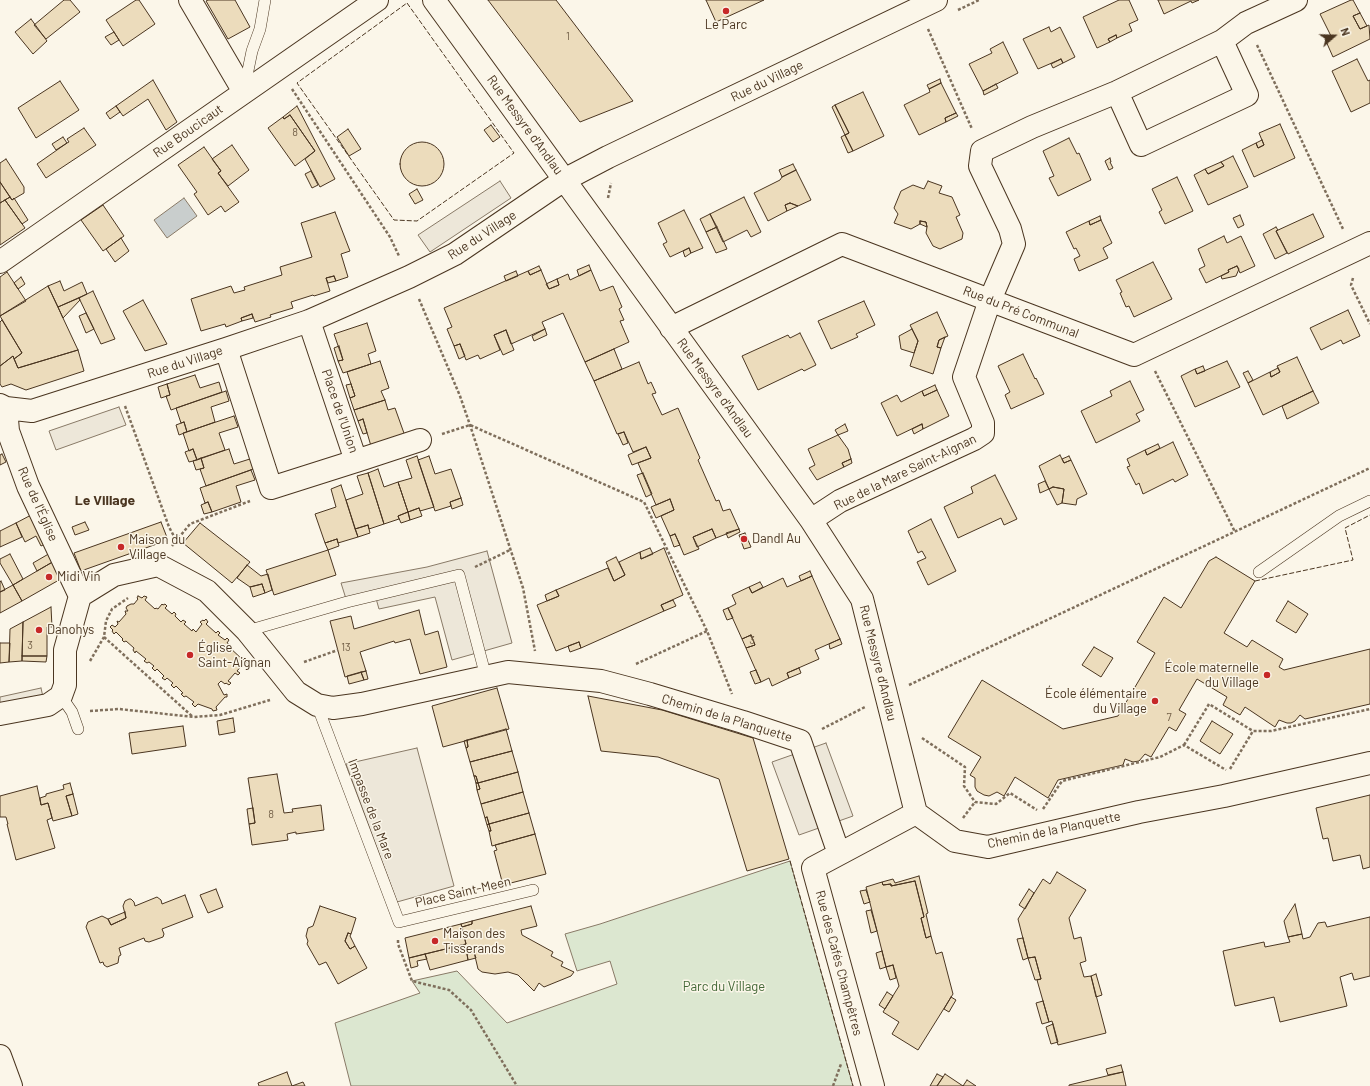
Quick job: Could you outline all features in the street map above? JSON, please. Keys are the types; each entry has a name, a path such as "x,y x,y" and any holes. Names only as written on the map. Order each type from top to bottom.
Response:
{"street":[{"path":"190,0 244,92"},
{"name":"Rue Boucicaut","path":"0,262 376,0"},
{"name":"Rue Messyre d'Andlau","path":"434,0 811,520 862,599 916,814"},
{"name":"Rue du Village","path":"3,407 32,411 309,321 409,277 455,254 564,180 608,157 936,0"},
{"path":"982,151 1032,127 1117,92 1222,41 1246,23 1296,0"},
{"path":"1117,92 1141,145 1247,95 1222,41"},
{"name":"Rue de la Mare Saint-Aignan","path":"811,520 840,501 974,439 983,433 983,423 964,377 990,300 1014,244 1010,229 980,166 982,151"},
{"name":"Rue du Pré Communal","path":"671,328 842,244 1134,355 1362,247"},
{"name":"Place de l'Union","path":"271,488 356,461 309,321"},
{"path":"226,349 271,488"},
{"name":"Rue de l'Église","path":"3,407 8,431 28,486 80,596"},
{"path":"356,461 420,440"},
{"path":"0,714 60,704 65,685 65,650 80,596 114,575 158,565 207,591 247,631 296,692 317,705"},
{"name":"Chemin de la Planquette","path":"317,705 333,708 362,704 508,672 601,681 650,694 800,741 839,854"},
{"name":"Chemin de la Planquette","path":"916,814 954,841 988,847 1139,812 1224,796 1370,763"},
{"path":"839,854 916,814"},
{"name":"Rue des Cafés Champêtres","path":"839,854 813,868 872,1086"},
{"path":"0,1056 11,1086"}],"lane":[{"path":"244,92 252,51 260,28 265,0"},
{"path":"1259,572 1339,516 1370,501"},
{"path":"247,631 347,602 459,575 486,677"},
{"path":"60,704 78,729"},
{"name":"Impasse de la Mare","path":"317,705 399,922"},
{"name":"Place Saint-Meen","path":"399,922 533,890"}],"path":[{"path":"1246,23 1362,247 1351,285 1370,324"},
{"path":"926,25 982,151"},
{"path":"278,69 390,237 409,277 460,396 470,425 523,588 540,674"},
{"path":"1145,350 1235,532"},
{"path":"117,384 169,527 176,540"},
{"path":"420,440 470,425 644,502 707,631 743,722"},
{"path":"800,741 886,696 1370,468"},
{"path":"158,565 190,524 260,497 271,488"},
{"path":"459,575 510,550"},
{"path":"90,662 104,637 106,621 112,609 132,594"},
{"path":"601,681 707,631"},
{"path":"104,637 194,717"},
{"path":"278,671 338,650"},
{"path":"60,704 120,708 194,717 220,715 296,692"},
{"path":"921,737 965,767 964,786 975,802 996,804 1010,793 1041,812 1062,781 1160,757 1184,744 1208,704 1253,731 1271,731 1370,709"},
{"path":"1184,744 1229,772 1253,731"},
{"path":"399,922 398,944 412,981 449,990 471,1010 517,1086"}],"green space":[{"name":"Parc du Village","path":"790,861 853,1086 351,1086 335,1023 420,993 412,981 457,971 507,1023 617,984 610,961 577,971 565,934 600,924"}],"shaded area":[{"path":"500,181 511,198 430,252 418,235"},
{"path":"184,198 197,216 167,238 154,220"},
{"path":"119,407 126,425 56,450 49,431"},
{"path":"487,551 512,643 452,660 435,597 379,609 375,595 347,602 341,583 427,567"},
{"path":"41,688 43,697 0,706 0,697"},
{"path":"826,743 853,816 799,835 772,762"},
{"path":"417,748 454,886 397,902 346,764"}],"building":[{"path":"64,0 70,0 80,12 46,39 34,25"},
{"path":"136,0 139,0 155,24 123,46 106,20"},
{"path":"235,0 250,27 228,39 206,1"},
{"path":"488,0 556,0 633,101 580,122"},
{"name":"Le Parc","path":"706,0 764,0 716,22"},
{"path":"1119,0 1129,0 1138,20 1129,24 1132,31 1117,38 1116,35 1108,39 1110,42 1097,48 1083,17"},
{"path":"1158,0 1199,0 1192,3 1191,1 1164,14"},
{"path":"1353,0 1360,13 1353,16 1360,29 1369,25 1370,39 1333,57 1325,39 1331,36 1320,14"},
{"path":"1360,13 1367,26 1360,29 1353,16"},
{"path":"31,19 47,41 33,54 15,32"},
{"path":"1049,27 1051,32 1060,27 1075,57 1063,63 1061,59 1038,69 1023,39"},
{"path":"114,32 119,40 111,45 105,37"},
{"path":"1116,35 1117,38 1110,42 1108,39"},
{"path":"1003,42 1018,73 983,91 969,64 992,53 990,49"},
{"path":"1061,59 1063,63 1053,68 1051,64"},
{"path":"1357,59 1368,81 1370,80 1370,103 1351,112 1332,71"},
{"path":"940,79 941,83 929,89 927,85"},
{"path":"153,80 177,122 166,130 148,99 123,116 116,106"},
{"path":"60,81 79,110 36,138 18,108"},
{"path":"941,83 956,113 945,118 946,122 919,135 904,105 930,92 929,89"},
{"path":"996,84 998,88 984,95 983,91"},
{"path":"863,92 884,136 853,151 845,135 849,133 835,105"},
{"path":"835,105 849,133 845,135 832,107"},
{"path":"116,106 120,112 110,119 106,113"},
{"path":"297,106 335,179 320,187 305,159 315,151 290,115 284,119 283,117"},
{"path":"956,113 958,116 946,122 945,118"},
{"path":"290,115 315,151 295,166 268,128 283,117 284,119"},
{"path":"1280,124 1295,158 1254,177 1242,150 1256,143 1258,148 1264,145 1259,133"},
{"path":"491,125 500,137 493,142 484,130"},
{"path":"84,128 96,145 46,178 37,164 69,142 67,139"},
{"path":"348,129 361,149 349,156 337,137"},
{"path":"845,135 853,151 848,153 841,137"},
{"path":"63,137 67,143 56,150 52,144"},
{"path":"1069,138 1077,154 1079,153 1091,180 1058,196 1049,178 1054,176 1043,151"},
{"path":"1262,140 1264,145 1258,148 1256,143"},
{"path":"422,142 434,146 440,152 444,164 440,176 434,182 422,186 410,182 404,176 400,164 404,152 410,146"},
{"path":"232,145 249,170 228,186 218,173 221,171 212,159"},
{"path":"204,147 221,171 218,173 239,202 225,212 221,206 208,215 194,194 197,192 178,165"},
{"path":"1233,156 1248,187 1208,205 1194,175 1205,169 1208,174 1224,166 1221,162"},
{"path":"1110,158 1113,168 1109,170 1105,161"},
{"path":"6,159 24,187 24,193 12,200 0,182 0,163"},
{"path":"1221,162 1224,166 1208,174 1205,169"},
{"path":"793,164 796,170 782,177 779,170"},
{"path":"796,170 811,200 798,206 790,203 785,205 787,211 768,221 754,193"},
{"path":"311,171 318,185 312,188 305,174"},
{"path":"1177,177 1193,211 1165,224 1159,212 1162,210 1152,189"},
{"path":"928,181 942,186 939,193 952,197 960,215 956,217 963,233 962,239 940,249 933,246 926,233 926,222 920,221 920,224 911,229 894,223 898,214 894,208 901,191 913,185 924,189"},
{"path":"0,182 10,197 0,203"},
{"path":"417,189 423,200 415,204 409,194"},
{"path":"10,197 12,200 14,198 28,220 22,224 5,200"},
{"path":"744,197 761,232 751,237 747,230 723,242 710,214"},
{"path":"5,200 25,228 0,245 0,203"},
{"path":"790,203 798,206 787,211 785,205"},
{"path":"103,205 124,236 103,251 81,220"},
{"path":"684,210 703,248 691,253 689,248 670,257 663,244 667,242 658,223"},
{"path":"335,212 350,251 341,254 348,277 336,281 334,276 326,278 330,291 291,302 293,308 270,315 271,317 255,322 252,314 241,318 242,321 226,327 225,324 201,331 191,299 231,286 234,293 245,290 244,287 282,275 280,267 312,257 301,223"},
{"path":"710,214 717,227 706,232 700,219"},
{"path":"1313,214 1324,237 1288,254 1276,231"},
{"path":"1240,215 1244,225 1238,228 1233,218"},
{"path":"1100,216 1101,220 1090,225 1089,221"},
{"path":"1101,220 1112,243 1103,248 1108,258 1079,271 1074,259 1080,256 1076,248 1074,249 1066,232 1089,221 1090,225"},
{"path":"920,221 926,222 927,227 920,224"},
{"path":"717,227 727,249 716,253 706,232"},
{"path":"1276,227 1278,230 1276,231 1287,253 1275,259 1263,234"},
{"path":"1224,236 1227,243 1241,236 1255,266 1240,273 1237,266 1228,270 1229,272 1206,283 1199,269 1205,266 1198,249"},
{"path":"121,238 129,251 115,262 106,249"},
{"path":"689,248 691,253 685,257 683,251"},
{"path":"1153,262 1172,299 1134,317 1129,306 1126,307 1120,293 1122,292 1116,280"},
{"path":"589,265 591,270 579,276 577,270"},
{"path":"539,266 541,270 530,275 528,271"},
{"path":"1237,266 1239,269 1236,276 1222,279 1221,276 1229,272 1228,270"},
{"path":"541,270 549,289 559,285 557,279 568,274 570,280 591,270 600,291 613,286 622,307 619,309 624,320 620,321 629,342 585,362 563,313 542,322 545,329 511,344 506,330 494,335 500,350 480,359 478,355 466,360 460,344 454,346 447,329 452,327 444,308 528,271 530,275"},
{"path":"516,271 518,276 506,281 504,276"},
{"path":"7,272 26,301 0,316 0,277"},
{"path":"334,276 336,281 328,283 326,278"},
{"path":"21,277 25,284 18,289 14,283"},
{"path":"557,279 559,285 549,289 546,284"},
{"path":"60,281 64,291 82,282 87,294 58,307 48,286"},
{"path":"48,286 78,350 18,368 14,359 22,353 0,316"},
{"path":"93,291 115,339 101,344 79,298"},
{"path":"79,298 80,300 63,318 58,307"},
{"path":"143,300 167,344 145,351 123,311"},
{"path":"864,301 875,325 856,334 858,337 831,349 818,321"},
{"path":"1348,310 1360,336 1343,344 1341,340 1321,350 1310,328"},
{"path":"937,312 948,336 939,340 937,347 941,348 933,374 910,366 918,341 910,325"},
{"path":"86,313 94,329 86,333 79,316"},
{"path":"252,314 253,318 242,321 241,318"},
{"path":"2,320 22,353 14,359 13,356 0,366 0,322"},
{"path":"367,323 376,351 368,354 371,364 343,373 338,361 343,360 334,334"},
{"path":"545,329 547,335 534,341 532,336"},
{"path":"912,329 918,341 914,353 901,349 899,336"},
{"path":"506,330 514,350 503,355 494,335"},
{"path":"800,333 816,365 804,371 802,369 758,390 742,356 788,335 790,338"},
{"path":"945,337 941,348 937,347 939,340"},
{"path":"460,344 465,356 459,359 454,346"},
{"path":"339,346 343,360 338,361 334,348"},
{"path":"614,349 622,369 594,381 585,362"},
{"path":"78,350 84,371 26,390 11,384 2,387 0,384 0,366 13,356 18,368"},
{"path":"1023,354 1044,394 1011,409 1005,395 1010,392 998,366"},
{"path":"1297,357 1313,391 1263,415 1248,383 1270,372 1271,377 1280,372 1277,366"},
{"path":"380,361 389,388 381,391 385,400 354,410 350,398 355,396 347,372"},
{"path":"1227,361 1240,387 1195,407 1181,376 1195,369 1197,374"},
{"path":"639,362 648,384 651,382 656,393 652,394 662,415 678,408 700,458 698,460 716,501 719,500 723,511 730,509 739,529 716,538 712,529 693,537 699,549 684,555 675,534 670,536 661,516 674,510 670,499 656,505 638,463 651,458 646,447 633,452 624,432 617,434 594,381"},
{"path":"1203,366 1205,371 1197,374 1195,369"},
{"path":"1278,368 1280,372 1271,377 1270,372"},
{"path":"1248,371 1253,380 1248,383 1243,373"},
{"path":"195,375 200,388 219,382 222,392 171,410 166,396 170,395 167,384"},
{"path":"1130,381 1144,410 1136,414 1140,421 1096,443 1081,411 1112,396 1110,391"},
{"path":"167,384 170,395 161,398 158,387"},
{"path":"351,384 355,396 350,398 346,385"},
{"path":"935,385 937,390 924,396 922,391"},
{"path":"937,390 949,416 923,429 922,424 897,436 881,403 897,395 901,402 922,391 924,396"},
{"path":"226,391 229,401 211,407 215,422 187,432 184,422 181,423 176,408"},
{"path":"1313,391 1319,403 1287,419 1282,406"},
{"path":"385,400 388,410 395,408 405,436 371,446 363,419 358,421 354,410"},
{"path":"234,416 238,427 219,433 225,450 197,460 193,449 189,451 183,433"},
{"path":"363,419 367,433 363,434 358,421"},
{"path":"184,422 187,432 179,435 176,425"},
{"path":"845,424 848,431 838,435 835,430"},
{"path":"922,424 923,429 914,434 912,429"},
{"path":"624,432 628,443 623,445 618,434"},
{"path":"838,435 848,449 851,459 842,463 844,467 817,480 809,468 815,465 808,449"},
{"path":"1173,442 1188,475 1175,482 1173,479 1143,494 1139,483 1136,485 1127,467 1130,466 1127,459 1145,450 1147,455"},
{"path":"1158,444 1160,448 1147,455 1145,450"},
{"path":"646,447 651,458 632,465 628,455"},
{"path":"193,449 197,460 189,462 185,452"},
{"path":"229,449 234,464 253,458 256,468 206,486 200,469 204,468 201,458"},
{"path":"2,454 6,462 0,465 0,455"},
{"path":"1060,455 1064,463 1071,460 1087,494 1077,499 1076,505 1062,503 1064,489 1053,487 1049,489 1039,466"},
{"path":"417,456 434,507 420,511 419,508 408,512 398,482 412,478 406,460"},
{"path":"429,456 435,474 451,469 461,498 450,502 451,506 435,511 418,460"},
{"path":"1069,456 1071,460 1064,463 1062,459"},
{"path":"201,458 204,468 196,470 193,461"},
{"path":"851,459 852,463 844,467 842,463"},
{"path":"378,469 384,487 398,482 408,512 398,516 399,519 384,524 368,473"},
{"path":"251,470 255,480 236,486 241,502 212,512 208,502 205,503 200,488"},
{"path":"368,473 384,524 369,529 368,525 355,529 346,500 363,494 357,476"},
{"path":"643,473 652,494 646,497 637,475"},
{"path":"995,475 1017,519 1004,525 1001,518 958,538 944,507 973,493 971,487"},
{"path":"1045,481 1049,489 1040,493 1038,484"},
{"path":"341,485 358,537 338,543 337,539 325,543 315,514 336,507 331,489"},
{"path":"1053,487 1064,489 1062,503 1057,505 1049,489"},
{"path":"461,498 463,505 452,509 450,502"},
{"path":"670,499 674,510 656,518 651,507"},
{"path":"208,502 212,512 204,514 201,505"},
{"path":"419,508 422,516 410,520 408,512"},
{"path":"408,512 410,520 401,523 398,516"},
{"path":"33,514 47,543 41,546 36,536 25,542 16,523"},
{"path":"931,519 956,571 928,585 917,562 926,558 922,551 918,553 908,531"},
{"path":"85,522 89,530 75,535 72,527"},
{"name":"Maison du Village","path":"161,522 168,540 81,571 74,553"},
{"path":"16,523 22,537 0,547 0,531"},
{"path":"200,523 250,562 232,583 183,543"},
{"path":"368,525 370,533 358,537 355,529"},
{"path":"712,529 716,538 697,547 693,537"},
{"path":"739,529 740,532 728,538 726,533"},
{"name":"Dandl Au","path":"745,533 751,547 744,549 739,535"},
{"path":"675,534 680,545 674,547 670,536"},
{"path":"337,539 339,546 328,550 325,543"},
{"path":"650,548 653,554 641,559 640,552"},
{"path":"664,548 683,595 661,605 664,611 581,648 579,642 556,651 537,605 559,596 556,590 608,568 614,581 625,575 619,562 640,552 641,559"},
{"path":"328,550 336,575 274,595 266,570"},
{"path":"52,552 56,560 37,571 33,563"},
{"path":"10,554 23,579 13,585 0,563 0,559"},
{"path":"616,557 625,575 614,581 606,562"},
{"path":"1216,557 1255,581 1224,633 1247,647 1252,640 1283,659 1279,667 1284,670 1370,649 1370,704 1305,719 1300,715 1291,723 1279,720 1275,727 1245,707 1240,715 1223,705 1227,697 1197,679 1179,710 1186,714 1176,731 1169,727 1151,757 1145,754 1139,761 1133,762 1125,759 1123,765 1058,780 1048,798 1015,777 1004,796 997,792 989,796 977,791 975,787 975,778 970,775 981,757 948,737 982,680 1063,729 1118,716 1155,653 1137,642 1164,597 1181,608 1209,561"},
{"path":"56,560 62,573 59,580 22,601 13,585"},
{"path":"247,565 261,576 268,574 272,590 265,593 262,584 250,587 237,578"},
{"path":"810,571 812,576 801,581 799,576"},
{"path":"812,576 840,639 815,650 819,659 787,673 789,678 772,686 769,678 761,682 746,648 755,645 751,635 742,639 728,608 736,604 732,595 749,587 752,593 783,578 787,587"},
{"path":"1,581 5,590 0,592 0,582"},
{"path":"760,582 763,587 752,593 749,587"},
{"path":"262,584 265,593 253,597 250,587"},
{"path":"13,585 22,601 0,613 0,592"},
{"path":"556,590 559,596 547,601 545,595"},
{"name":"Église Saint-Aignan","path":"138,596 142,598 144,596 147,597 145,600 155,609 158,609 162,604 165,604 167,606 165,608 172,614 174,612 176,614 175,616 181,622 183,620 186,622 184,624 192,631 193,629 196,632 202,624 200,622 206,619 208,622 206,624 216,633 218,631 220,633 218,635 225,640 227,638 229,640 227,643 230,645 228,646 243,660 245,658 247,660 246,662 248,664 246,667 243,664 237,671 240,673 238,675 235,673 228,681 231,683 229,685 221,681 218,684 224,695 227,694 227,697 225,697 216,707 217,710 213,711 212,709 198,704 195,707 192,704 194,702 186,696 184,697 181,694 183,693 176,686 174,688 171,685 173,683 167,678 165,680 162,678 164,676 157,669 155,671 152,668 154,666 149,662 147,663 144,661 146,659 136,651 135,653 133,650 134,648 126,641 124,642 116,632 114,634 110,627 112,625 115,627 118,624 117,621 119,622 126,614 125,611 128,611 126,608 127,606 134,604 138,599"},
{"path":"673,600 676,606 664,611 661,605"},
{"path":"1288,601 1308,614 1296,633 1276,621"},
{"path":"51,607 52,627 47,627 47,656 22,656 23,622"},
{"path":"728,608 733,618 727,620 723,610"},
{"path":"419,610 425,635 438,631 447,667 420,674 410,639 395,643 394,641 360,652 366,671 345,677 330,621 351,616 354,629"},
{"path":"23,622 22,661 9,662 10,629"},
{"path":"751,635 755,645 746,648 742,639"},
{"path":"840,639 842,644 830,649 829,644"},
{"path":"579,642 581,648 570,652 568,646"},
{"path":"0,643 10,643 9,662 0,663"},
{"path":"1094,647 1113,658 1101,677 1082,665"},
{"path":"22,656 47,656 46,662 22,661"},
{"path":"799,668 801,673 789,678 787,673"},
{"path":"756,670 761,682 755,684 750,672"},
{"path":"366,671 368,679 364,680 361,672"},
{"path":"361,672 364,680 349,684 347,676"},
{"path":"497,688 509,729 443,747 432,706"},
{"path":"588,696 662,710 753,738 789,859 747,871 719,779 658,757 601,751"},
{"path":"233,718 235,732 219,735 217,721"},
{"path":"1212,721 1233,734 1220,754 1200,741"},
{"path":"183,726 186,746 132,754 129,733"},
{"path":"506,729 512,751 470,762 466,748 468,747 467,740"},
{"path":"467,740 468,747 466,748 464,741"},
{"path":"512,751 518,772 478,783 476,776 474,776 470,762"},
{"path":"518,772 523,792 481,804 477,790 480,789 478,783"},
{"path":"277,774 284,813 293,812 292,809 321,805 324,830 296,834 296,832 287,834 288,840 252,845 249,824 255,823 248,778"},
{"path":"474,776 476,776 478,783 476,783"},
{"path":"70,783 73,794 66,796 72,816 53,821 48,803 41,805 40,798 46,796 46,794 64,789 63,785"},
{"path":"476,783 478,783 480,789 477,790"},
{"path":"37,786 41,805 48,803 52,818 47,820 55,848 16,860 6,817 0,817 0,796"},
{"path":"523,792 529,813 489,824 487,817 485,818 481,804"},
{"path":"73,794 78,814 72,816 66,796"},
{"path":"1370,795 1370,867 1363,869 1360,855 1333,861 1328,838 1323,839 1316,808"},
{"path":"253,808 255,823 249,824 247,809"},
{"path":"529,813 535,834 492,846 489,824"},
{"path":"487,817 489,824 487,825 485,818"},
{"path":"489,824 491,831 489,831 487,825"},
{"path":"535,834 546,874 503,885 494,851 497,850 495,845"},
{"path":"1057,872 1086,890 1069,918 1074,939 1081,937 1086,961 1080,963 1084,977 1091,976 1106,1033 1058,1045 1052,1021 1049,1022 1037,980 1041,979 1035,957 1028,958 1018,919 1043,879 1050,884"},
{"path":"919,876 928,913 926,914 931,936 926,938 921,918 924,917 915,881 891,886 891,884 883,885 882,882 893,879 895,883"},
{"path":"915,881 924,917 921,918 926,938 931,936 936,954 942,952 953,994 918,1050 892,1034 899,1022 883,1012 899,986 893,965 886,967 866,887 882,882 883,885 891,884 891,886"},
{"path":"216,889 223,907 208,913 200,895"},
{"path":"1029,889 1034,893 1025,909 1019,905"},
{"path":"866,890 870,902 864,904 860,891"},
{"path":"185,895 193,917 162,929 164,934 163,937 149,942 145,941 144,938 119,948 121,955 119,956 118,963 107,967 103,962 100,963 86,927 88,922 102,916 108,919 111,925 126,918 123,906 125,901 129,899 134,902 135,906 157,897 161,900 162,904"},
{"path":"1295,904 1302,934 1288,937 1284,921"},
{"path":"320,906 356,918 351,934 348,933 345,941 350,949 355,946 367,968 338,984 326,962 319,965 307,944 308,941 306,936 308,928 313,926"},
{"path":"531,906 537,926 521,930 522,935 553,952 551,956 563,962 561,966 574,972 571,976 544,987 539,983 534,991 518,975 508,972 495,974 482,972 478,969 474,952 467,954 468,960 430,970 425,954 466,944 462,927 472,924 472,921"},
{"path":"871,910 877,931 871,933 866,911"},
{"path":"125,912 126,918 111,925 108,919"},
{"path":"1370,917 1370,976 1354,980 1352,973 1340,977 1347,1006 1280,1022 1274,997 1235,1006 1223,951 1264,942 1265,947 1290,942 1288,937 1302,934 1303,939 1310,937 1318,923 1325,922 1327,927"},
{"path":"472,921 472,924 462,927 461,924"},
{"name":"Maison des Tisserands","path":"461,924 466,944 409,958 405,938"},
{"path":"348,933 351,934 350,936 355,946 350,949 345,941"},
{"path":"1023,938 1028,958 1023,960 1017,939"},
{"path":"882,951 886,967 880,969 876,953"},
{"path":"474,952 476,958 468,960 467,954"},
{"path":"425,954 427,959 417,961 418,966 411,968 409,958"},
{"path":"1035,957 1041,979 1035,980 1028,958"},
{"path":"893,965 896,978 890,980 886,967"},
{"path":"1096,974 1102,995 1096,997 1091,976"},
{"path":"887,992 893,996 885,1009 879,1005"},
{"path":"951,997 956,1000 949,1012 944,1009"},
{"path":"1043,1001 1049,1022 1042,1024 1036,1003"},
{"path":"1053,1024 1058,1042 1051,1044 1046,1027"},
{"path":"1121,1065 1123,1072 1108,1075 1106,1069"},
{"path":"287,1072 292,1086 259,1086 258,1083"},
{"path":"1123,1072 1126,1086 1069,1086 1069,1085"},
{"path":"937,1074 943,1077 937,1086 930,1086"},
{"path":"945,1074 963,1086 937,1086"},
{"path":"967,1080 976,1086 963,1086"},
{"path":"303,1082 305,1086 292,1086"}],"fence":[{"path":"407,3 514,153 417,221 394,220 297,83 407,3"},
{"path":"1255,581 1353,560 1345,528 1370,515"},
{"path":"790,861 853,1086"}],"place":[{"name":"Le Parc","path":"726,11"},
{"name":"Dandl Au","path":"744,539"},
{"name":"Maison du Village","path":"121,547"},
{"name":"Midi Vin","path":"49,577"},
{"name":"Danohys","path":"39,630"},
{"name":"Église Saint-Aignan","path":"190,655"},
{"name":"École maternelle du Village","path":"1267,675"},
{"name":"École élémentaire du Village","path":"1155,701"},
{"name":"Maison des Tisserands","path":"435,941"}],"district":[{"name":"Le Village","path":"105,500"}]}
